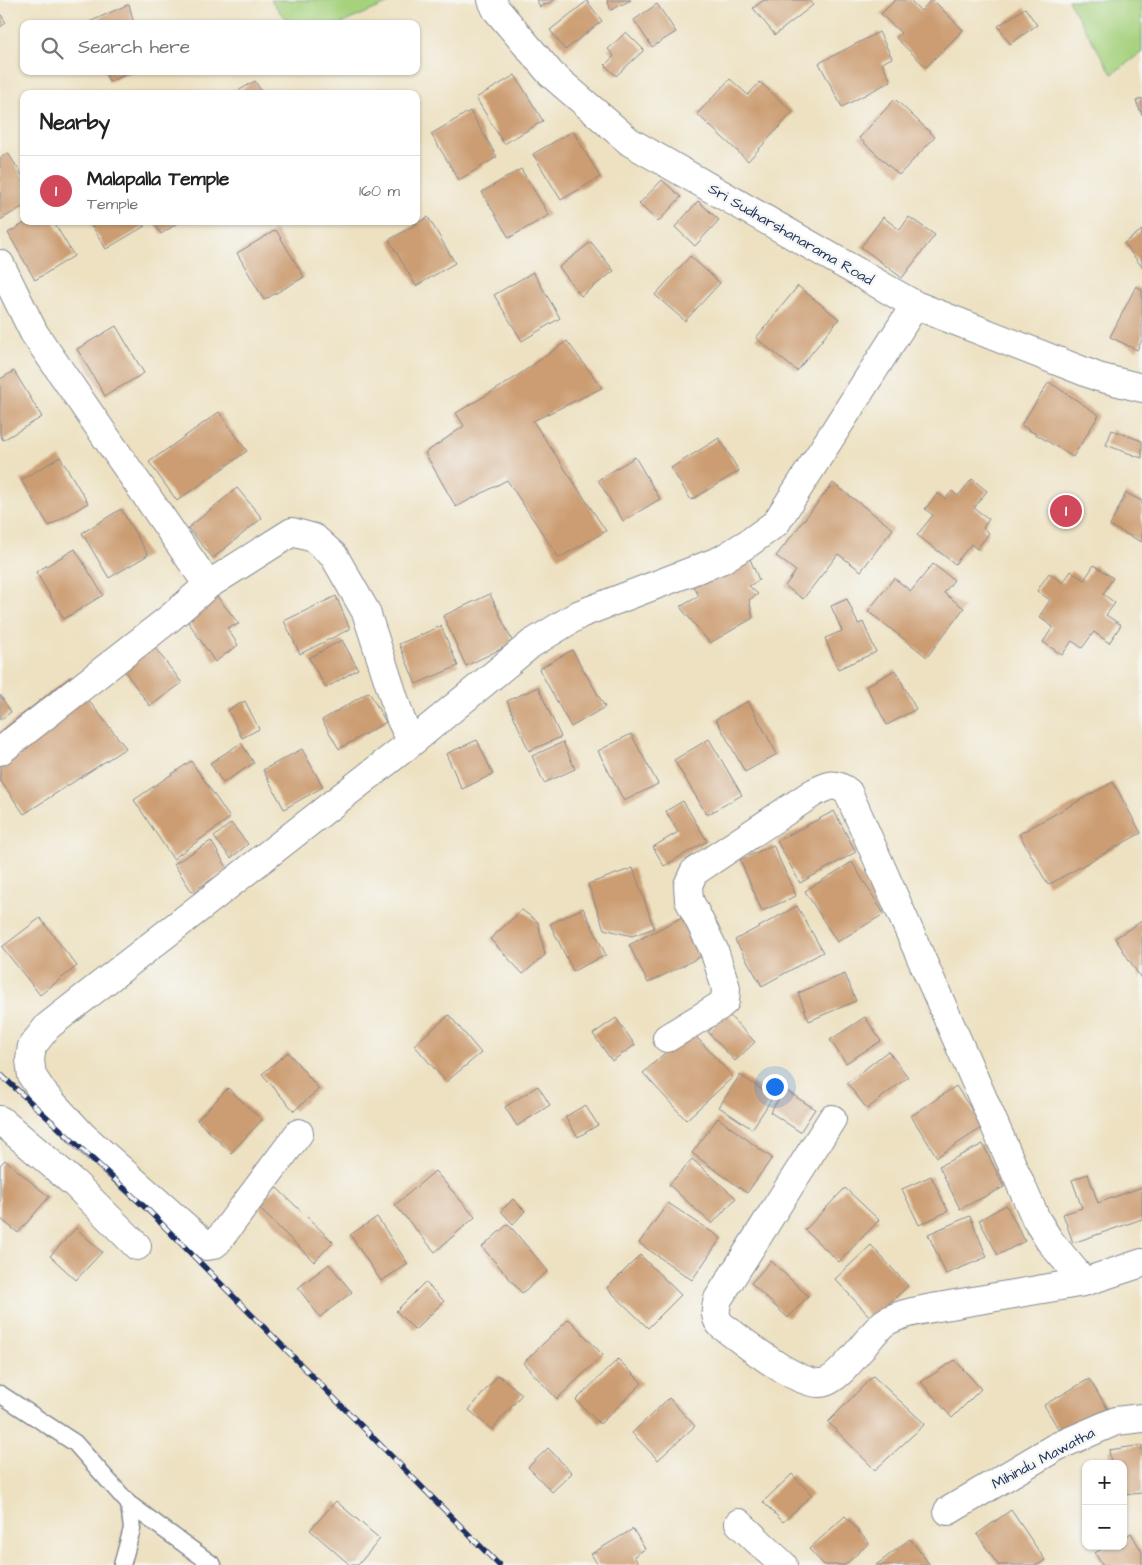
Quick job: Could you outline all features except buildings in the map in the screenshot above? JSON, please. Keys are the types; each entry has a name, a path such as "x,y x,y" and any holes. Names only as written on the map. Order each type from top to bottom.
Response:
{"street":[{"name":"Sri Sudharshanarama Road","path":"492,0 496,8 551,74 630,142 915,305 1098,377 1142,388"},
{"path":"0,264 34,333 208,585"},
{"path":"299,1133 216,1242 213,1245 207,1246 83,1136 44,1094 32,1076 30,1060 32,1046 48,1026 412,742 531,644 580,614 721,560 776,523 915,305"},
{"path":"0,751 170,618 208,585 292,532 314,538 334,556 366,612 401,720 412,742"},
{"path":"667,1038 725,1001 726,988 714,950 689,900 688,885 694,872 813,793 828,786 837,785 848,792 1036,1219 1049,1240 1084,1282"},
{"path":"832,1119 718,1299 716,1308 716,1318 722,1326 795,1377 818,1383 825,1383 831,1380 884,1323 898,1317 940,1307 1084,1282 1142,1263"},
{"path":"0,1120 75,1184 138,1246"},
{"name":"Mihindu Mawatha","path":"948,1511 1056,1447 1116,1421 1142,1418"},
{"path":"739,1523 783,1565"}],"lane":[{"path":"0,1394 75,1442 129,1504 213,1565"},
{"path":"122,1565 132,1529 129,1504"}],"green space":[{"path":"271,0 396,0 349,20 288,20"},
{"path":"1068,0 1142,0 1142,52 1112,74"}],"railway":[{"path":"0,1074 148,1210 499,1565"}],"place":[{"name":"Malapalla Temple","path":"1066,511"}]}
